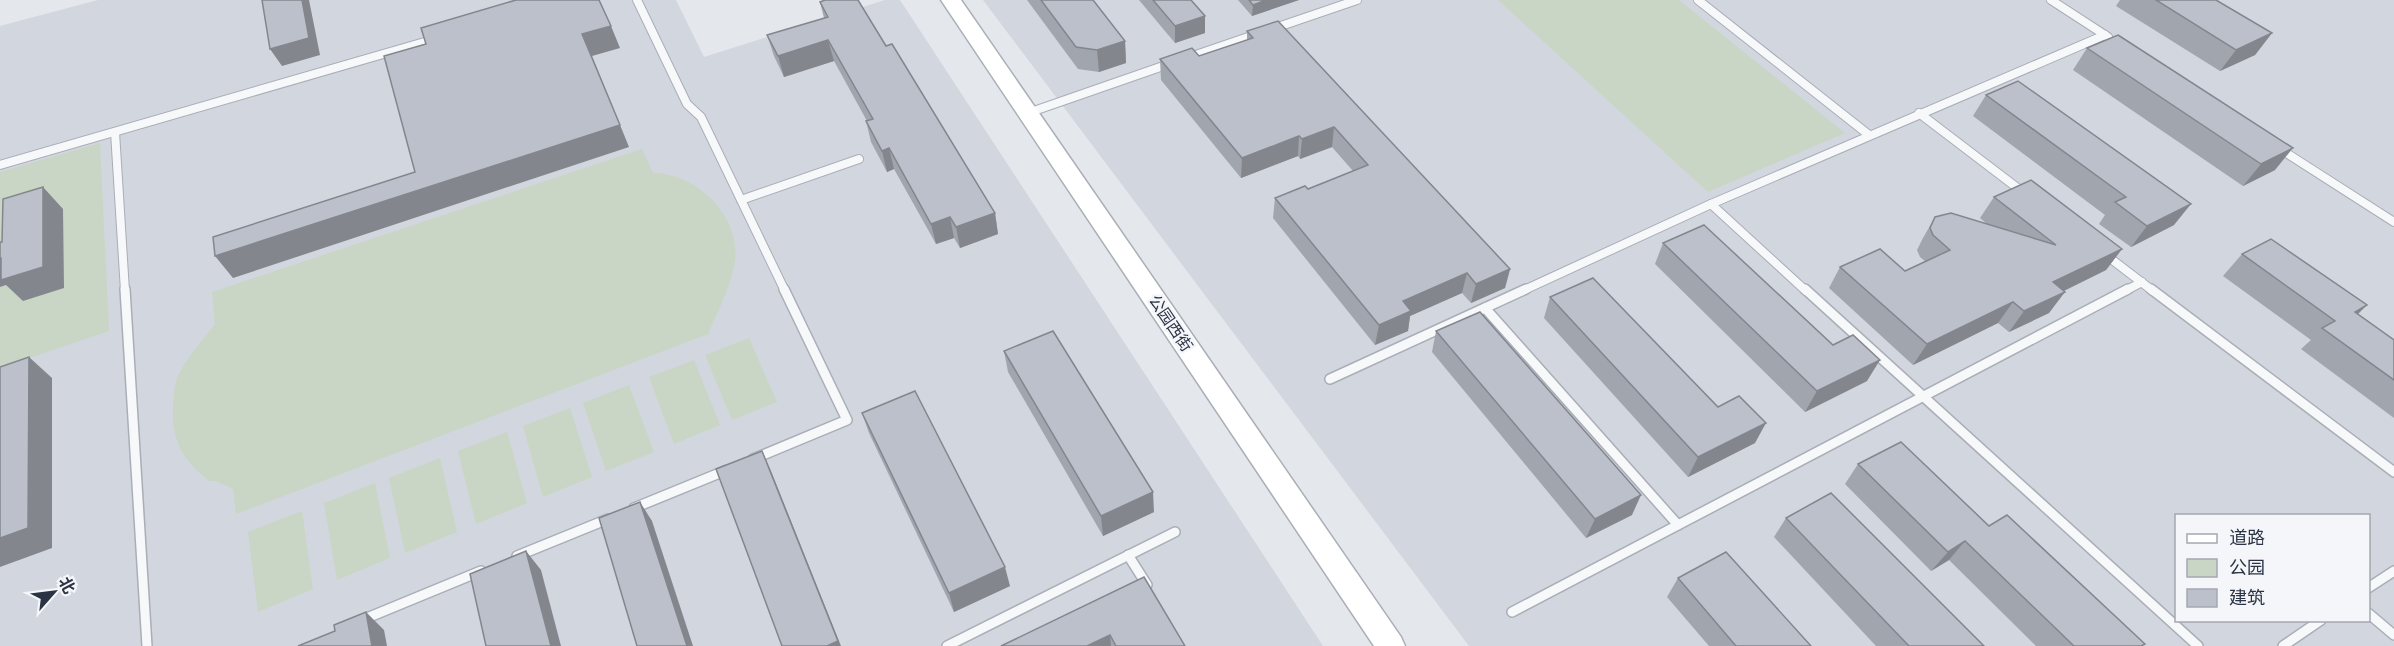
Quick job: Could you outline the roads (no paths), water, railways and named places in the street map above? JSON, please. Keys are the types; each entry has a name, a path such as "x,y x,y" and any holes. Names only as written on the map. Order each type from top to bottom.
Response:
{"street":[{"name":"公园西街","path":"951,0 1391,646"}],"lane":[{"path":"637,0 687,104 701,117 847,420 748,461"},
{"path":"1028,113 1357,0"},
{"path":"1698,0 1869,135"},
{"path":"2051,0 2114,41"},
{"path":"1330,379 1711,204 2104,35"},
{"path":"0,165 443,36"},
{"path":"1919,113 2030,197"},
{"path":"116,132 147,646"},
{"path":"2273,144 2394,222"},
{"path":"741,200 859,159"},
{"path":"1711,204 2198,646"},
{"path":"2095,246 2394,472"},
{"path":"1512,612 2142,282"},
{"path":"1485,308 1678,525"},
{"path":"628,511 737,466"},
{"path":"507,560 617,515"},
{"path":"947,646 1174,532"},
{"path":"1128,555 1153,596"},
{"path":"354,623 486,569"},
{"path":"2370,587 2394,571"},
{"path":"2370,616 2394,634"},
{"path":"2283,646 2319,622"}]}
